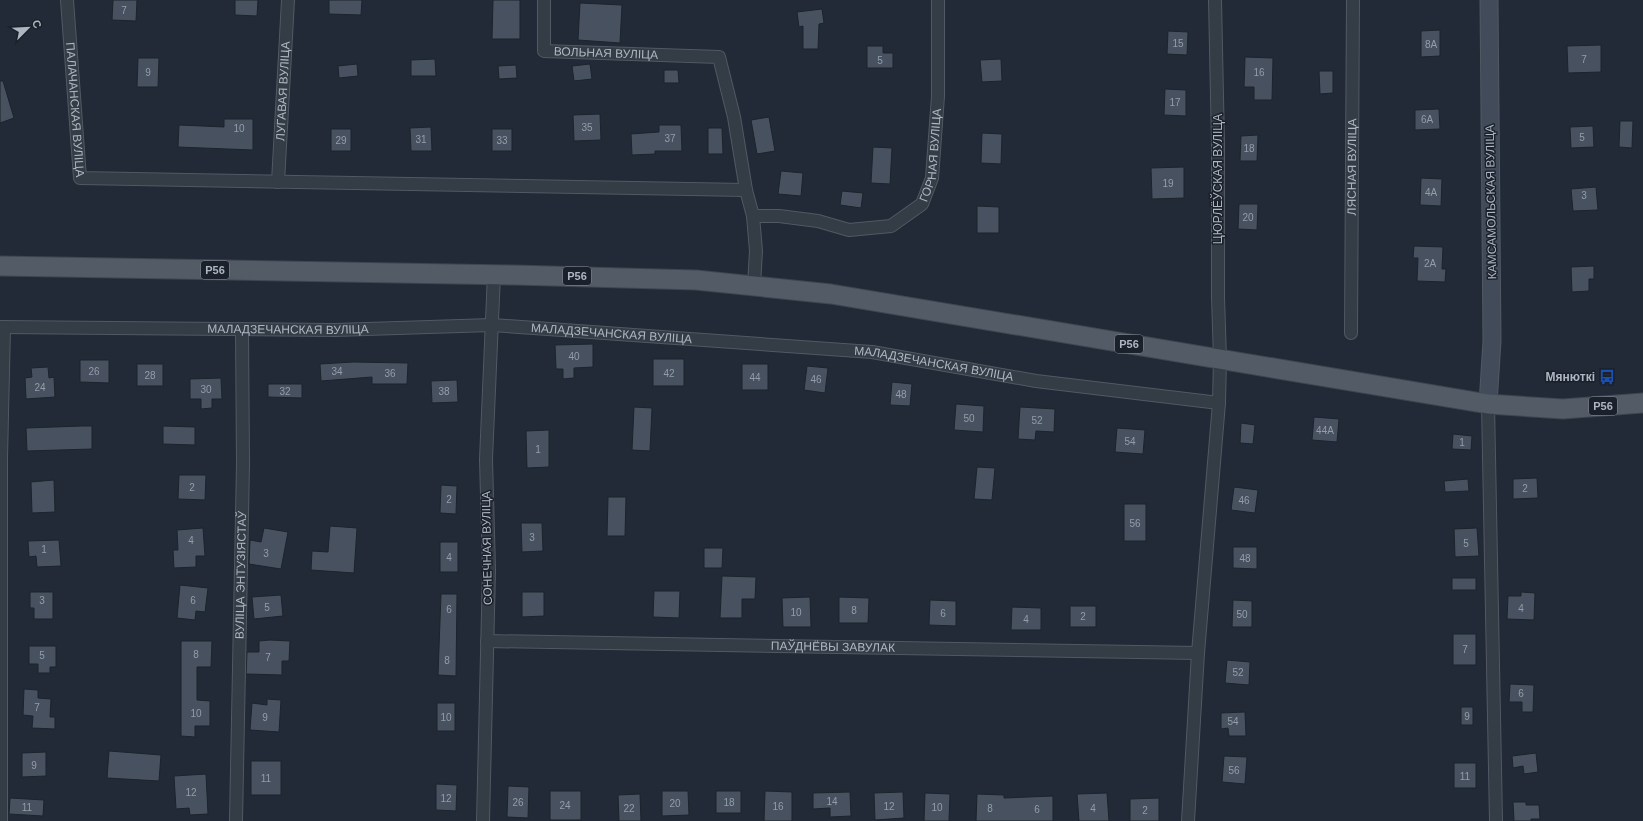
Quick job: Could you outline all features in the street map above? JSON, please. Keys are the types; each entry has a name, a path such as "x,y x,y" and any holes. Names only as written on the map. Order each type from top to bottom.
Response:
{"main road":[{"name":"Р56","path":"0,266 494,274 696,280 831,294 1488,404 1563,409 1643,403"}],"street":[{"name":"ПАЛАЧАНСКАЯ ВУЛІЦА","path":"67,0 80,178 278,182"},
{"name":"ЛУГАВАЯ ВУЛІЦА","path":"278,182 288,0"},
{"name":"ВОЛЬНАЯ ВУЛІЦА","path":"544,0 544,51 719,57 734,117 746,190"},
{"name":"ГОРНАЯ ВУЛІЦА","path":"753,216 779,216 818,221 849,230 891,226 922,204 932,178 938,96 938,0"},
{"name":"ЦЮРЛЁЎСКАЯ ВУЛІЦА","path":"1188,821 1198,653 1219,403 1218,144 1215,0"},
{"name":"ЛЯСНАЯ ВУЛІЦА","path":"1351,333 1353,0"},
{"name":"КАМСАМОЛЬСКАЯ ВУЛІЦА","path":"1488,404 1492,341 1490,0"},
{"path":"278,182 746,190 753,216 756,251 754,286"},
{"name":"СОНЕЧНАЯ ВУЛІЦА","path":"483,821 489,570 486,459 494,274"},
{"name":"МАЛАДЗЕЧАНСКАЯ ВУЛІЦА","path":"2,327 335,330 492,325 872,352 1036,382 1219,403"},
{"path":"1,821 0,458 2,327"},
{"name":"ВУЛІЦА ЭНТУЗІЯСТАЎ","path":"236,821 244,464 242,330"},
{"path":"1488,404 1496,821"},
{"name":"ПАЎДНЁВЫ ЗАВУЛАК","path":"487,640 1198,653"}],"building":[{"path":"113,0 137,0 136,21 112,20"},
{"path":"235,0 258,0 257,16 235,15"},
{"path":"329,0 362,0 361,15 329,14"},
{"path":"493,0 520,0 520,39 492,39"},
{"path":"580,3 622,5 620,43 578,40"},
{"path":"822,9 824,23 819,24 818,49 803,49 803,26 799,27 797,12"},
{"path":"1440,30 1440,56 1421,57 1421,31"},
{"path":"1168,31 1188,32 1187,55 1167,54"},
{"path":"1601,45 1601,72 1568,73 1567,46"},
{"path":"867,46 883,46 883,53 893,53 893,68 867,68"},
{"path":"1245,57 1273,58 1272,100 1254,100 1254,87 1244,87"},
{"path":"138,58 159,58 158,87 137,87"},
{"path":"435,59 436,76 411,76 411,60"},
{"path":"1001,59 1002,81 982,82 980,60"},
{"path":"357,64 358,76 339,78 338,66"},
{"path":"590,64 592,79 574,81 572,66"},
{"path":"516,65 517,78 499,79 498,66"},
{"path":"664,70 678,70 679,83 664,83"},
{"path":"1319,71 1333,71 1333,93 1320,94"},
{"path":"0,81 3,81 14,118 0,123"},
{"path":"1165,89 1186,90 1186,116 1164,115"},
{"path":"1439,109 1440,129 1415,130 1415,110"},
{"path":"600,114 601,140 574,141 573,115"},
{"path":"769,117 775,151 757,154 751,120"},
{"path":"224,119 253,119 253,150 178,147 179,125 224,127"},
{"path":"1620,121 1633,121 1632,148 1619,147"},
{"path":"659,125 681,125 682,151 655,151 655,154 632,155 631,134 659,132"},
{"path":"1593,126 1594,147 1571,148 1570,127"},
{"path":"431,127 432,151 411,151 410,128"},
{"path":"708,128 722,128 723,154 708,154"},
{"path":"331,129 351,129 351,151 331,151"},
{"path":"492,129 512,129 512,151 492,151"},
{"path":"982,133 1002,134 1001,164 981,163"},
{"path":"1258,135 1257,161 1240,161 1241,136"},
{"path":"873,147 892,148 890,184 871,183"},
{"path":"1184,167 1184,198 1152,199 1151,168"},
{"path":"781,171 803,173 801,196 778,194"},
{"path":"1421,178 1442,179 1441,206 1420,205"},
{"path":"1596,187 1598,210 1573,211 1571,189"},
{"path":"842,191 863,193 861,208 840,205"},
{"path":"1239,204 1258,204 1257,230 1238,229"},
{"path":"977,206 999,207 999,233 977,233"},
{"path":"1414,246 1443,247 1442,269 1446,269 1445,282 1417,281 1418,258 1413,258"},
{"path":"1594,266 1594,279 1589,279 1589,291 1572,292 1571,267"},
{"path":"593,344 593,367 574,368 574,378 563,379 563,369 556,369 555,345"},
{"path":"653,359 684,359 684,386 653,386"},
{"path":"80,360 109,360 109,383 80,382"},
{"path":"353,362 408,363 407,384 372,384 372,377 321,381 320,364"},
{"path":"137,364 163,364 163,386 137,386"},
{"path":"742,364 768,364 768,390 742,390"},
{"path":"807,366 828,368 825,393 804,390"},
{"path":"48,367 49,378 54,377 55,397 26,399 25,378 32,377 31,368"},
{"path":"221,378 222,399 212,399 212,408 201,409 201,399 190,399 190,379"},
{"path":"457,380 458,402 432,403 431,381"},
{"path":"892,382 912,384 910,406 890,405"},
{"path":"268,384 302,384 302,398 268,397"},
{"path":"956,404 984,406 983,432 954,430"},
{"path":"634,407 652,408 650,451 632,450"},
{"path":"1020,407 1055,409 1054,432 1036,431 1035,440 1018,439"},
{"path":"1314,417 1339,419 1337,442 1312,440"},
{"path":"1241,423 1255,425 1253,444 1240,443"},
{"path":"92,426 92,449 27,451 26,428"},
{"path":"163,426 195,427 195,445 163,444"},
{"path":"1117,428 1145,430 1143,454 1115,452"},
{"path":"549,430 549,467 527,468 526,431"},
{"path":"1453,434 1472,436 1471,450 1452,449"},
{"path":"977,467 995,468 992,500 974,499"},
{"path":"179,475 206,475 205,500 178,499"},
{"path":"1537,478 1538,498 1513,499 1513,479"},
{"path":"1468,479 1469,491 1445,492 1444,481"},
{"path":"54,480 55,512 32,513 31,482"},
{"path":"441,485 457,486 456,514 440,513"},
{"path":"1234,487 1258,490 1255,513 1231,510"},
{"path":"608,497 626,497 625,536 607,536"},
{"path":"1124,504 1146,504 1146,541 1124,541"},
{"path":"521,523 542,523 543,551 522,552"},
{"path":"330,526 357,528 354,573 311,570 312,551 328,552"},
{"path":"203,528 205,556 196,556 196,567 174,568 173,550 178,550 177,530"},
{"path":"264,528 288,532 281,569 249,564 250,540 261,542"},
{"path":"1477,528 1479,556 1455,557 1454,529"},
{"path":"59,540 61,566 37,567 36,556 29,557 28,541"},
{"path":"440,542 458,542 458,572 440,572"},
{"path":"1233,547 1257,547 1257,569 1233,568"},
{"path":"704,548 723,548 722,568 704,568"},
{"path":"722,576 756,577 755,599 742,599 742,618 720,618"},
{"path":"1452,578 1476,578 1476,590 1452,590"},
{"path":"180,585 208,588 205,612 196,611 195,620 177,618"},
{"path":"654,591 680,591 679,618 653,617"},
{"path":"30,592 53,592 53,619 34,619 34,608 30,608"},
{"path":"522,592 544,592 544,616 522,617"},
{"path":"1521,592 1535,593 1534,620 1507,619 1508,596 1521,596"},
{"path":"441,594 457,594 456,676 438,675"},
{"path":"281,595 283,616 254,619 252,597"},
{"path":"810,597 811,627 783,627 782,598"},
{"path":"839,597 869,598 868,623 839,623"},
{"path":"930,600 956,601 956,626 929,625"},
{"path":"1233,600 1252,601 1252,627 1232,627"},
{"path":"1070,606 1096,606 1096,627 1070,627"},
{"path":"1012,607 1041,608 1041,630 1011,630"},
{"path":"1453,634 1476,634 1476,665 1453,665"},
{"path":"181,641 212,641 211,667 197,667 197,700 210,701 210,726 195,726 195,737 181,736"},
{"path":"259,641 290,641 289,661 282,661 282,675 246,674 247,652 259,652"},
{"path":"29,646 56,646 56,667 50,667 50,673 38,673 38,664 29,664"},
{"path":"1227,660 1250,662 1249,685 1225,683"},
{"path":"1510,684 1534,685 1533,712 1522,712 1522,702 1509,702"},
{"path":"24,689 38,690 38,698 51,699 50,717 55,717 55,729 32,728 33,716 23,715"},
{"path":"267,699 281,700 279,732 250,730 252,703 267,705"},
{"path":"437,703 455,703 455,731 437,731"},
{"path":"1461,707 1473,707 1473,725 1461,725"},
{"path":"1245,712 1246,736 1229,736 1228,728 1221,729 1221,713"},
{"path":"109,751 161,755 159,781 107,778"},
{"path":"46,752 46,776 22,777 22,753"},
{"path":"1536,753 1538,772 1524,774 1523,766 1513,768 1512,756"},
{"path":"1224,756 1247,757 1245,784 1222,782"},
{"path":"251,761 281,761 281,795 251,795"},
{"path":"1454,763 1476,763 1476,788 1454,788"},
{"path":"206,774 208,814 190,815 189,808 176,809 174,776"},
{"path":"436,784 457,785 456,811 436,810"},
{"path":"508,786 529,787 528,818 507,817"},
{"path":"550,791 581,791 581,820 550,820"},
{"path":"662,791 688,791 689,815 662,816"},
{"path":"716,791 741,791 741,813 716,813"},
{"path":"765,791 792,792 792,821 764,821"},
{"path":"850,792 851,816 830,817 830,808 813,809 813,793"},
{"path":"903,792 904,818 875,820 874,793"},
{"path":"925,793 950,794 949,821 924,821"},
{"path":"1107,793 1109,821 1079,821 1077,794"},
{"path":"640,794 641,821 619,821 618,795"},
{"path":"977,794 1004,795 1004,798 1053,796 1053,821 976,821"},
{"path":"10,798 44,800 43,816 9,814"},
{"path":"1159,798 1159,821 1130,821 1130,799"},
{"path":"1513,802 1526,802 1526,805 1539,805 1540,819 1531,819 1531,821 1514,821"}],"place":[{"name":"Мянюткі","path":"1607,377"}]}
